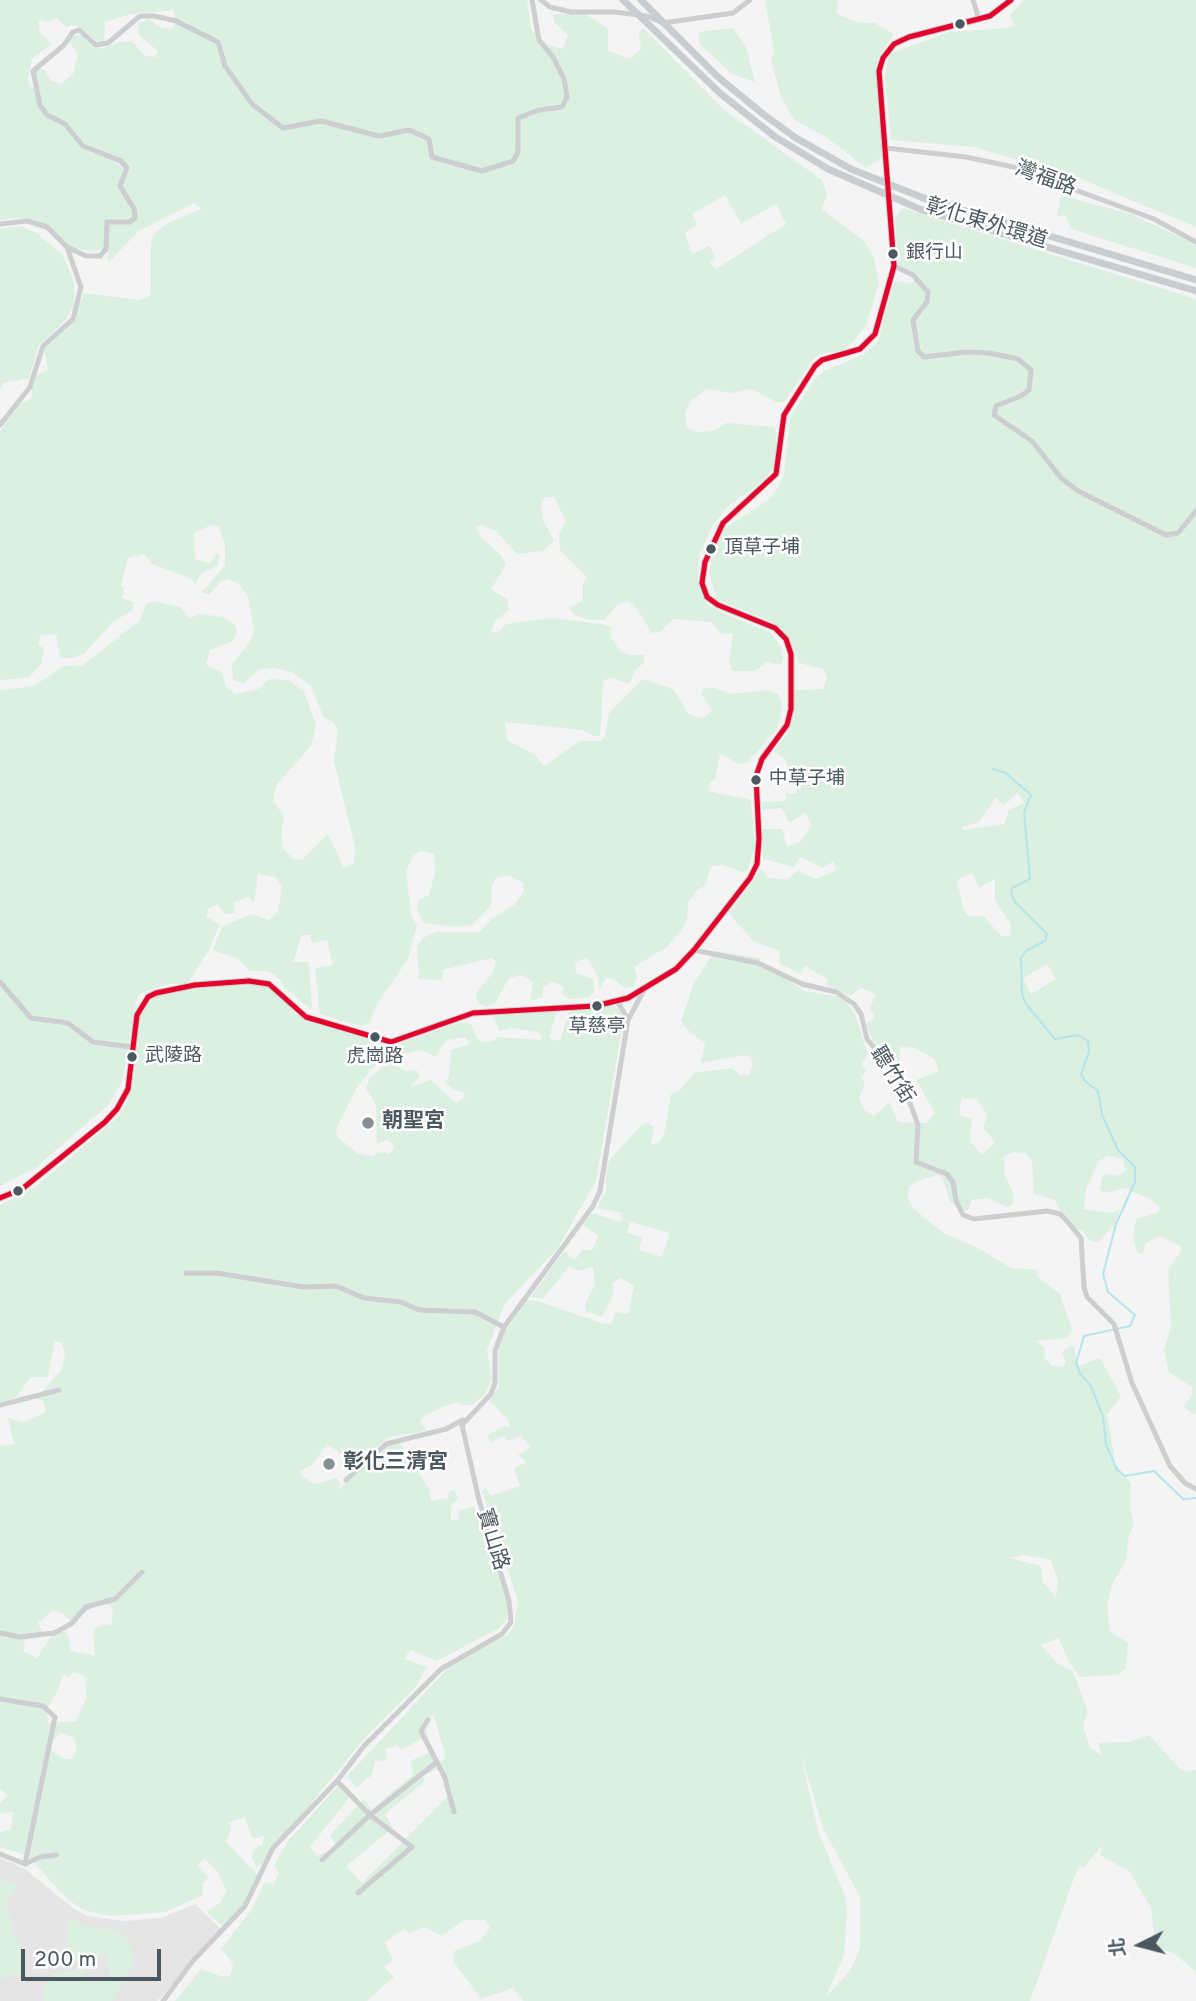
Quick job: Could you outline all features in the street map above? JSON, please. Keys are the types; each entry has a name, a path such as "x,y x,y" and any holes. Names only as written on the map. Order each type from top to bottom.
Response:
{"main road":[{"path":"623,0 643,16"},
{"name":"彰化東外環道","path":"629,0 643,16 761,117 831,162 907,196 1196,289"},
{"name":"彰化東外環道","path":"643,0 665,23 684,49"},
{"path":"0,1198 22,1189 105,1122 128,1089 137,1015 148,997 195,985 249,981 269,984 306,1017 383,1042 404,1039 450,1019 473,1013 595,1006 617,1001 644,990 676,969 694,950 750,878 757,864 759,839 756,776 762,759 787,725 791,709 791,654 786,639 775,628 718,605 707,597 702,583 705,562 723,523 776,474 784,415 815,366 822,360 860,349 875,334 894,266 879,71 888,49 909,37 979,19 999,11 1011,0"},
{"path":"831,162 907,196"},
{"name":"彰化東外環道","path":"1055,242 1196,278"}],"street":[{"path":"0,224 27,221 47,228 67,247 86,256 100,256 106,249 107,222 130,222 135,218 134,209 120,186 127,168 121,161 83,146 65,124 47,115 40,105 33,71 64,46 73,32 79,30 96,45 108,43 140,16 176,21 218,42 225,66 251,104 283,128 321,121 379,135 409,130 429,139 432,157 482,171 513,160 518,152 518,118 539,110 562,107 567,97 564,79 553,57 539,40 532,0"},
{"path":"541,0 550,7 571,12 595,10 643,16 665,23 733,13 750,0"},
{"path":"973,0 979,19"},
{"name":"灣福路","path":"886,148 966,157 1013,167 1154,219 1196,242"},
{"path":"0,425 30,387 43,346 73,319 81,287 67,247"},
{"path":"894,266 913,275 928,292 927,302 913,320 918,351 924,357 967,352 989,353 1018,359 1031,370 1029,390 996,406 994,415 1032,442 1061,478 1078,491 1167,535 1178,533 1196,511"},
{"name":"聽竹街","path":"694,950 758,963 802,984 836,992 854,1004 861,1014 867,1039 891,1068 910,1104 918,1125 916,1162 947,1174 953,1182 956,1201 963,1215 974,1219 1047,1212 1060,1214 1068,1221 1081,1238 1087,1297 1114,1324 1132,1383 1170,1466 1185,1483 1196,1489"},
{"path":"0,982 31,1018 68,1023 93,1042 132,1047"},
{"path":"346,1480 386,1444 446,1429 463,1420 491,1394 495,1383 495,1351 504,1327 593,1206 600,1191 628,1020 644,990"},
{"path":"617,1001 628,1020"},
{"path":"186,1273 216,1273 304,1287 336,1286 364,1298 401,1303 419,1310 475,1311 504,1327"},
{"path":"0,1405 59,1390"},
{"name":"寶山路","path":"163,2001 192,1962 245,1906 281,1838 337,1781 364,1746 441,1669 502,1634 511,1622 509,1601 464,1443 463,1420"},
{"path":"0,1633 19,1637 54,1633 71,1624 86,1607 115,1599 142,1572"},
{"path":"0,1699 43,1706 55,1717 25,1864"},
{"path":"428,1720 421,1731 437,1762 453,1812"},
{"path":"323,1860 370,1815 437,1762"},
{"path":"337,1781 370,1815 412,1847 358,1894"},
{"path":"0,1854 25,1864 40,1857 55,1855"}],"shaded area":[{"path":"0,1858 25,1869 74,1909 88,1916 124,1921 161,1918 195,1904 222,1930 157,2001 0,2001"}],"green space":[{"path":"0,0 527,0 531,29 548,45 563,49 568,35 554,22 553,14 586,14 608,29 608,51 630,59 641,49 639,33 643,28 723,109 822,180 827,194 822,209 865,242 874,258 879,283 866,326 843,351 824,353 814,358 784,402 776,402 752,389 730,393 707,389 692,399 685,413 687,428 697,432 713,431 726,423 775,427 778,454 776,465 764,480 727,507 713,525 699,555 698,582 707,604 770,632 781,647 781,665 767,662 755,671 732,671 729,660 733,634 721,633 711,622 673,619 660,632 652,633 634,605 627,601 617,605 604,620 589,620 574,615 570,608 583,600 583,584 587,577 560,550 559,534 566,521 554,497 546,497 541,502 543,520 554,540 543,551 517,554 496,531 482,525 476,527 481,537 501,555 506,565 491,589 507,599 509,610 495,621 491,632 498,633 506,624 552,618 602,624 612,628 610,636 620,651 630,655 644,655 644,663 636,669 629,684 613,678 603,681 600,736 593,736 582,730 505,722 508,741 534,754 544,766 580,741 601,741 605,736 609,713 643,679 673,689 689,714 699,718 707,716 712,710 701,694 703,689 713,687 731,694 768,690 778,694 782,701 781,717 776,730 747,763 739,764 720,754 715,780 710,782 708,791 751,800 755,846 748,869 744,873 723,865 711,866 705,886 698,889 688,902 687,921 667,947 634,967 637,978 632,987 624,988 614,979 606,978 600,989 597,975 587,958 577,961 575,965 576,973 593,979 594,992 589,998 570,999 563,995 563,986 552,982 543,987 543,997 530,1001 533,982 522,975 509,978 495,1003 487,1007 478,1003 476,994 493,972 496,961 492,958 442,970 443,980 419,979 417,947 423,938 436,932 479,932 493,918 514,905 524,891 523,883 509,875 496,878 492,885 491,906 472,925 456,927 424,923 417,911 418,900 429,895 435,873 434,854 420,851 414,855 406,870 411,915 417,925 408,959 378,1003 369,1023 359,1026 320,1014 315,968 333,965 327,940 312,943 310,935 302,935 293,962 309,962 312,1010 286,989 276,975 266,971 250,971 238,959 213,950 222,927 251,914 269,920 278,911 282,886 275,877 258,874 254,903 249,897 234,902 235,913 224,914 218,904 208,909 206,917 220,924 208,952 187,984 166,984 141,993 136,1002 122,1082 108,1105 34,1169 0,1186 0,690 34,686 63,666 83,665 139,621 146,604 153,601 180,607 190,618 200,614 223,617 236,626 237,633 231,642 210,650 206,664 222,673 226,687 235,694 258,689 270,679 289,680 304,692 316,724 311,746 278,783 274,794 273,801 284,816 281,835 284,850 295,860 303,859 328,834 344,868 354,863 355,847 334,761 338,731 332,721 324,718 311,686 292,672 273,668 258,670 244,683 233,680 232,664 247,646 254,632 248,597 239,584 228,579 221,581 209,595 202,592 225,565 225,545 219,526 211,525 194,533 195,559 210,563 216,554 220,556 217,566 202,573 195,584 190,578 152,564 144,554 128,558 121,585 124,588 122,598 135,603 132,610 112,623 84,654 71,658 60,658 56,634 41,635 38,644 44,649 41,664 29,678 0,680 0,431 17,406 32,398 32,378 48,369 44,349 72,323 84,293 139,300 151,295 151,242 155,233 168,223 201,209 194,203 139,231 108,263 108,248 90,252 64,245 44,226 34,221 18,218 0,220","holes":["174,10 173,29 159,27 149,19 138,23 139,35 158,51 156,57 145,56 132,41 99,49 86,36 75,35 68,39 78,55 73,74 61,84 51,81 45,70 37,68 34,72 34,87 31,87 28,79 32,58 52,44 39,31 39,20 49,22 56,18 66,27 75,25 97,41 104,42 105,22 131,14","725,195 741,224 776,204 786,224 716,269 710,262 716,257 709,246 692,254 685,233 697,225 692,214"]},
{"path":"765,0 838,0 837,14 860,23 875,23 894,34 881,53 876,67 882,157 866,168 826,137 796,121 788,110 781,97 771,60 774,51"},
{"path":"1024,0 1196,0 1196,227 1071,175 974,147 891,140 885,76 889,54 949,32 1008,28 1014,24 1009,16"},
{"path":"733,28 746,47 755,82 732,74 700,44 698,32"},
{"path":"1061,195 1133,215 1187,240 1196,246 1196,268 1071,229 1065,215 1057,216"},
{"path":"902,208 1196,299 1196,1415 1184,1407 1193,1393 1192,1387 1169,1372 1164,1351 1171,1325 1168,1270 1181,1251 1180,1246 1160,1236 1146,1243 1142,1255 1137,1252 1133,1236 1136,1219 1157,1213 1160,1208 1150,1199 1125,1188 1104,1193 1100,1189 1102,1178 1106,1174 1117,1176 1125,1171 1123,1159 1108,1156 1099,1161 1086,1189 1084,1209 1109,1213 1120,1210 1114,1225 1099,1241 1094,1242 1089,1240 1083,1231 1068,1225 1055,1200 1034,1194 1032,1161 1025,1153 1014,1152 1004,1156 1005,1176 1014,1195 1012,1205 1007,1207 988,1198 972,1200 968,1210 962,1211 950,1201 942,1177 937,1175 917,1181 909,1188 908,1199 913,1208 943,1233 978,1248 1011,1268 1038,1270 1036,1275 1060,1294 1072,1329 1067,1338 1036,1341 1044,1347 1045,1358 1052,1366 1063,1367 1066,1363 1062,1352 1070,1345 1075,1346 1076,1367 1100,1358 1121,1396 1107,1415 1115,1463 1131,1484 1130,1504 1134,1525 1129,1534 1126,1561 1112,1584 1107,1605 1110,1631 1128,1643 1126,1669 1118,1675 1080,1677 1067,1659 1059,1638 1041,1645 1058,1664 1073,1671 1088,1712 1083,1725 1090,1748 1102,1756 1098,1743 1129,1742 1149,1735 1182,1771 1196,1770 1196,1972 1173,1953 1156,1948 1151,1908 1130,1872 1100,1855 1102,1846 1084,1867 1078,1867 1030,2001 523,2001 513,1988 481,1999 453,1961 454,1951 480,1941 490,1928 485,1920 464,1920 442,1936 424,1927 409,1934 404,1929 385,1942 393,1961 384,1967 394,1977 367,2001 175,2001 201,1969 223,1977 230,1976 233,1964 221,1949 250,1912 265,1882 274,1884 279,1873 274,1866 288,1841 338,1786 351,1796 310,1847 317,1856 337,1847 330,1835 364,1799 371,1810 414,1774 410,1761 431,1752 436,1763 446,1759 434,1715 423,1723 428,1735 401,1750 397,1745 386,1749 387,1760 375,1761 372,1775 357,1787 348,1778 450,1666 509,1634 514,1626 518,1601 482,1491 486,1487 490,1496 520,1486 514,1468 527,1462 518,1455 530,1447 521,1436 508,1441 502,1436 491,1443 487,1436 503,1426 509,1428 509,1421 490,1401 499,1387 499,1340 527,1300 538,1301 601,1323 611,1324 616,1312 628,1314 634,1286 621,1278 613,1283 614,1292 602,1317 586,1311 585,1303 595,1284 593,1267 579,1271 569,1266 543,1299 531,1297 564,1251 575,1260 582,1250 592,1250 598,1236 583,1225 592,1213 621,1222 621,1213 597,1208 606,1191 609,1161 640,1126 648,1123 654,1127 651,1144 659,1143 664,1135 671,1094 681,1089 694,1073 732,1068 740,1075 749,1075 753,1064 751,1057 746,1055 701,1063 705,1043 681,1021 694,983 715,951 760,958 760,967 776,971 804,991 842,997 855,1014 868,1054 861,1065 867,1071 861,1077 865,1085 859,1097 864,1110 874,1116 889,1102 898,1122 927,1123 935,1113 916,1080 939,1071 934,1059 915,1048 900,1047 899,1067 889,1065 876,1049 866,1024 875,1018 870,1008 876,994 861,988 850,996 827,986 827,979 805,966 800,974 780,964 779,951 753,941 727,911 738,902 761,869 769,878 787,880 798,871 816,879 836,870 834,861 823,868 800,857 794,867 763,859 762,829 782,829 787,846 800,842 812,825 805,813 789,823 782,808 762,810 761,802 786,801 786,793 797,794 798,775 789,772 785,759 774,751 789,732 794,690 823,689 827,678 823,669 799,663 790,639 773,622 716,599 709,571 718,539 724,529 771,498 779,485 784,474 790,417 815,379 824,371 863,355 878,342 893,285 896,281 913,284 914,277 898,264 895,218","holes":["1018,793 1024,803 1009,810 1004,824 963,830 962,827 979,822 996,797 1003,805","972,873 979,888 995,879 995,900 1011,925 1010,936 1001,936 984,916 969,916 963,909 957,880","1047,964 1056,979 1031,994 1023,978","962,1098 977,1099 987,1115 983,1128 995,1142 982,1155 970,1141 972,1119 959,1115","630,1222 670,1233 662,1257 639,1250 642,1237 627,1233","1024,1555 1051,1560 1058,1581 1056,1597 1042,1581 1041,1566 1010,1558","801,1756 824,1830 860,1897 860,1948 850,1971 826,1997 844,1955 847,1912 845,1896 818,1831","438,1769 452,1792 362,1883 346,1866 393,1828 385,1814 425,1781 423,1776"]},
{"path":"21,226 35,232 62,254 74,282 74,305 65,321 39,345 29,378 4,383 0,390 0,229"},
{"path":"255,981 273,988 295,1014 370,1039 382,1048 381,1059 358,1085 336,1129 337,1136 357,1153 372,1156 379,1152 389,1154 394,1148 387,1140 377,1144 376,1105 366,1088 370,1077 382,1068 392,1064 406,1071 417,1070 419,1077 410,1087 431,1080 456,1103 465,1096 464,1092 454,1090 444,1082 449,1077 451,1050 469,1044 466,1037 447,1040 435,1057 423,1050 394,1056 395,1045 460,1022 471,1024 477,1038 483,1042 494,1041 496,1037 543,1038 539,1032 512,1028 499,1031 493,1016 500,1012 557,1009 549,1038 560,1041 570,1008 611,1004 620,1010 623,1022 596,1181 557,1249 504,1305 487,1350 492,1378 485,1395 472,1405 457,1402 442,1407 423,1417 420,1422 427,1430 390,1437 367,1453 360,1450 342,1454 327,1444 312,1465 300,1471 301,1476 315,1484 336,1478 340,1482 338,1490 380,1449 396,1443 402,1446 429,1489 431,1501 448,1498 450,1490 455,1490 458,1499 451,1505 451,1520 459,1520 458,1511 474,1506 508,1603 507,1620 499,1628 437,1661 410,1650 404,1659 427,1667 414,1689 363,1740 260,1866 255,1865 252,1857 253,1850 262,1845 264,1836 253,1839 244,1817 229,1823 231,1830 226,1842 257,1874 257,1882 244,1904 223,1927 207,1912 220,1903 227,1891 217,1871 205,1859 198,1865 209,1878 203,1883 203,1895 165,1912 110,1916 84,1910 67,1899 28,1856 0,1847 0,1832 11,1829 13,1812 0,1814 0,1803 8,1795 0,1789 0,1446 14,1444 8,1418 23,1422 46,1412 43,1401 36,1399 62,1369 65,1354 62,1343 55,1341 48,1377 31,1377 15,1398 0,1402 0,1205 34,1188 117,1118 126,1105 134,1075 140,1015 145,1005 157,995 184,989","holes":["100,1602 111,1606 113,1613 111,1626 103,1624 93,1630 95,1656 70,1651 69,1636 64,1631 53,1633 37,1658 23,1651 25,1640 44,1636 38,1623 53,1610 64,1614 72,1622","74,1672 84,1676 87,1697 76,1721 48,1723 47,1709 63,1674 68,1678","61,1733 74,1738 77,1750 72,1759 64,1759 50,1750 50,1742"]},
{"path":"0,1879 18,1885 7,1901 11,1924 26,1965 22,1974 3,1978 0,1977"},
{"path":"68,1918 88,1927 113,1929 130,1942 134,1964 112,2001 44,2001 42,1991 54,1974 82,1969 85,1981 111,1976 107,1955 67,1963"}],"waterway":[{"path":"993,769 1006,773 1031,795 1024,812 1030,879 1012,888 1011,894 1015,902 1047,934 1045,941 1026,951 1021,958 1022,994 1026,1004 1055,1039 1078,1035 1088,1041 1089,1052 1081,1074 1085,1081 1098,1091 1102,1115 1118,1150 1135,1167 1135,1182 1116,1224 1103,1274 1108,1292 1135,1315 1130,1326 1084,1336 1076,1363 1081,1375 1090,1384 1103,1416 1106,1444 1117,1470 1125,1476 1154,1471 1183,1499 1196,1498"}],"transit line":[{"path":"0,1198 22,1189 105,1122 117,1109 128,1089 137,1015 148,997 156,993 195,985 249,981 269,984 306,1017 391,1042 473,1013 595,1006 628,998 676,969 694,950 750,878 757,864 759,839 756,776 762,759 787,725 791,709 791,654 786,639 775,628 718,605 707,597 702,583 705,562 723,523 776,474 784,415 815,366 822,360 860,349 875,334 894,266 879,71 883,58 894,44 909,37 990,16 1011,0"}],"place":[{"name":"銀行山","path":"893,254"},
{"name":"頂草子埔","path":"711,549"},
{"name":"中草子埔","path":"756,780"},
{"name":"草慈亭","path":"597,1006"},
{"name":"虎崗路","path":"375,1037"},
{"name":"武陵路","path":"132,1057"},
{"name":"朝聖宮","path":"368,1123"},
{"name":"彰化三清宮","path":"329,1464"}]}
